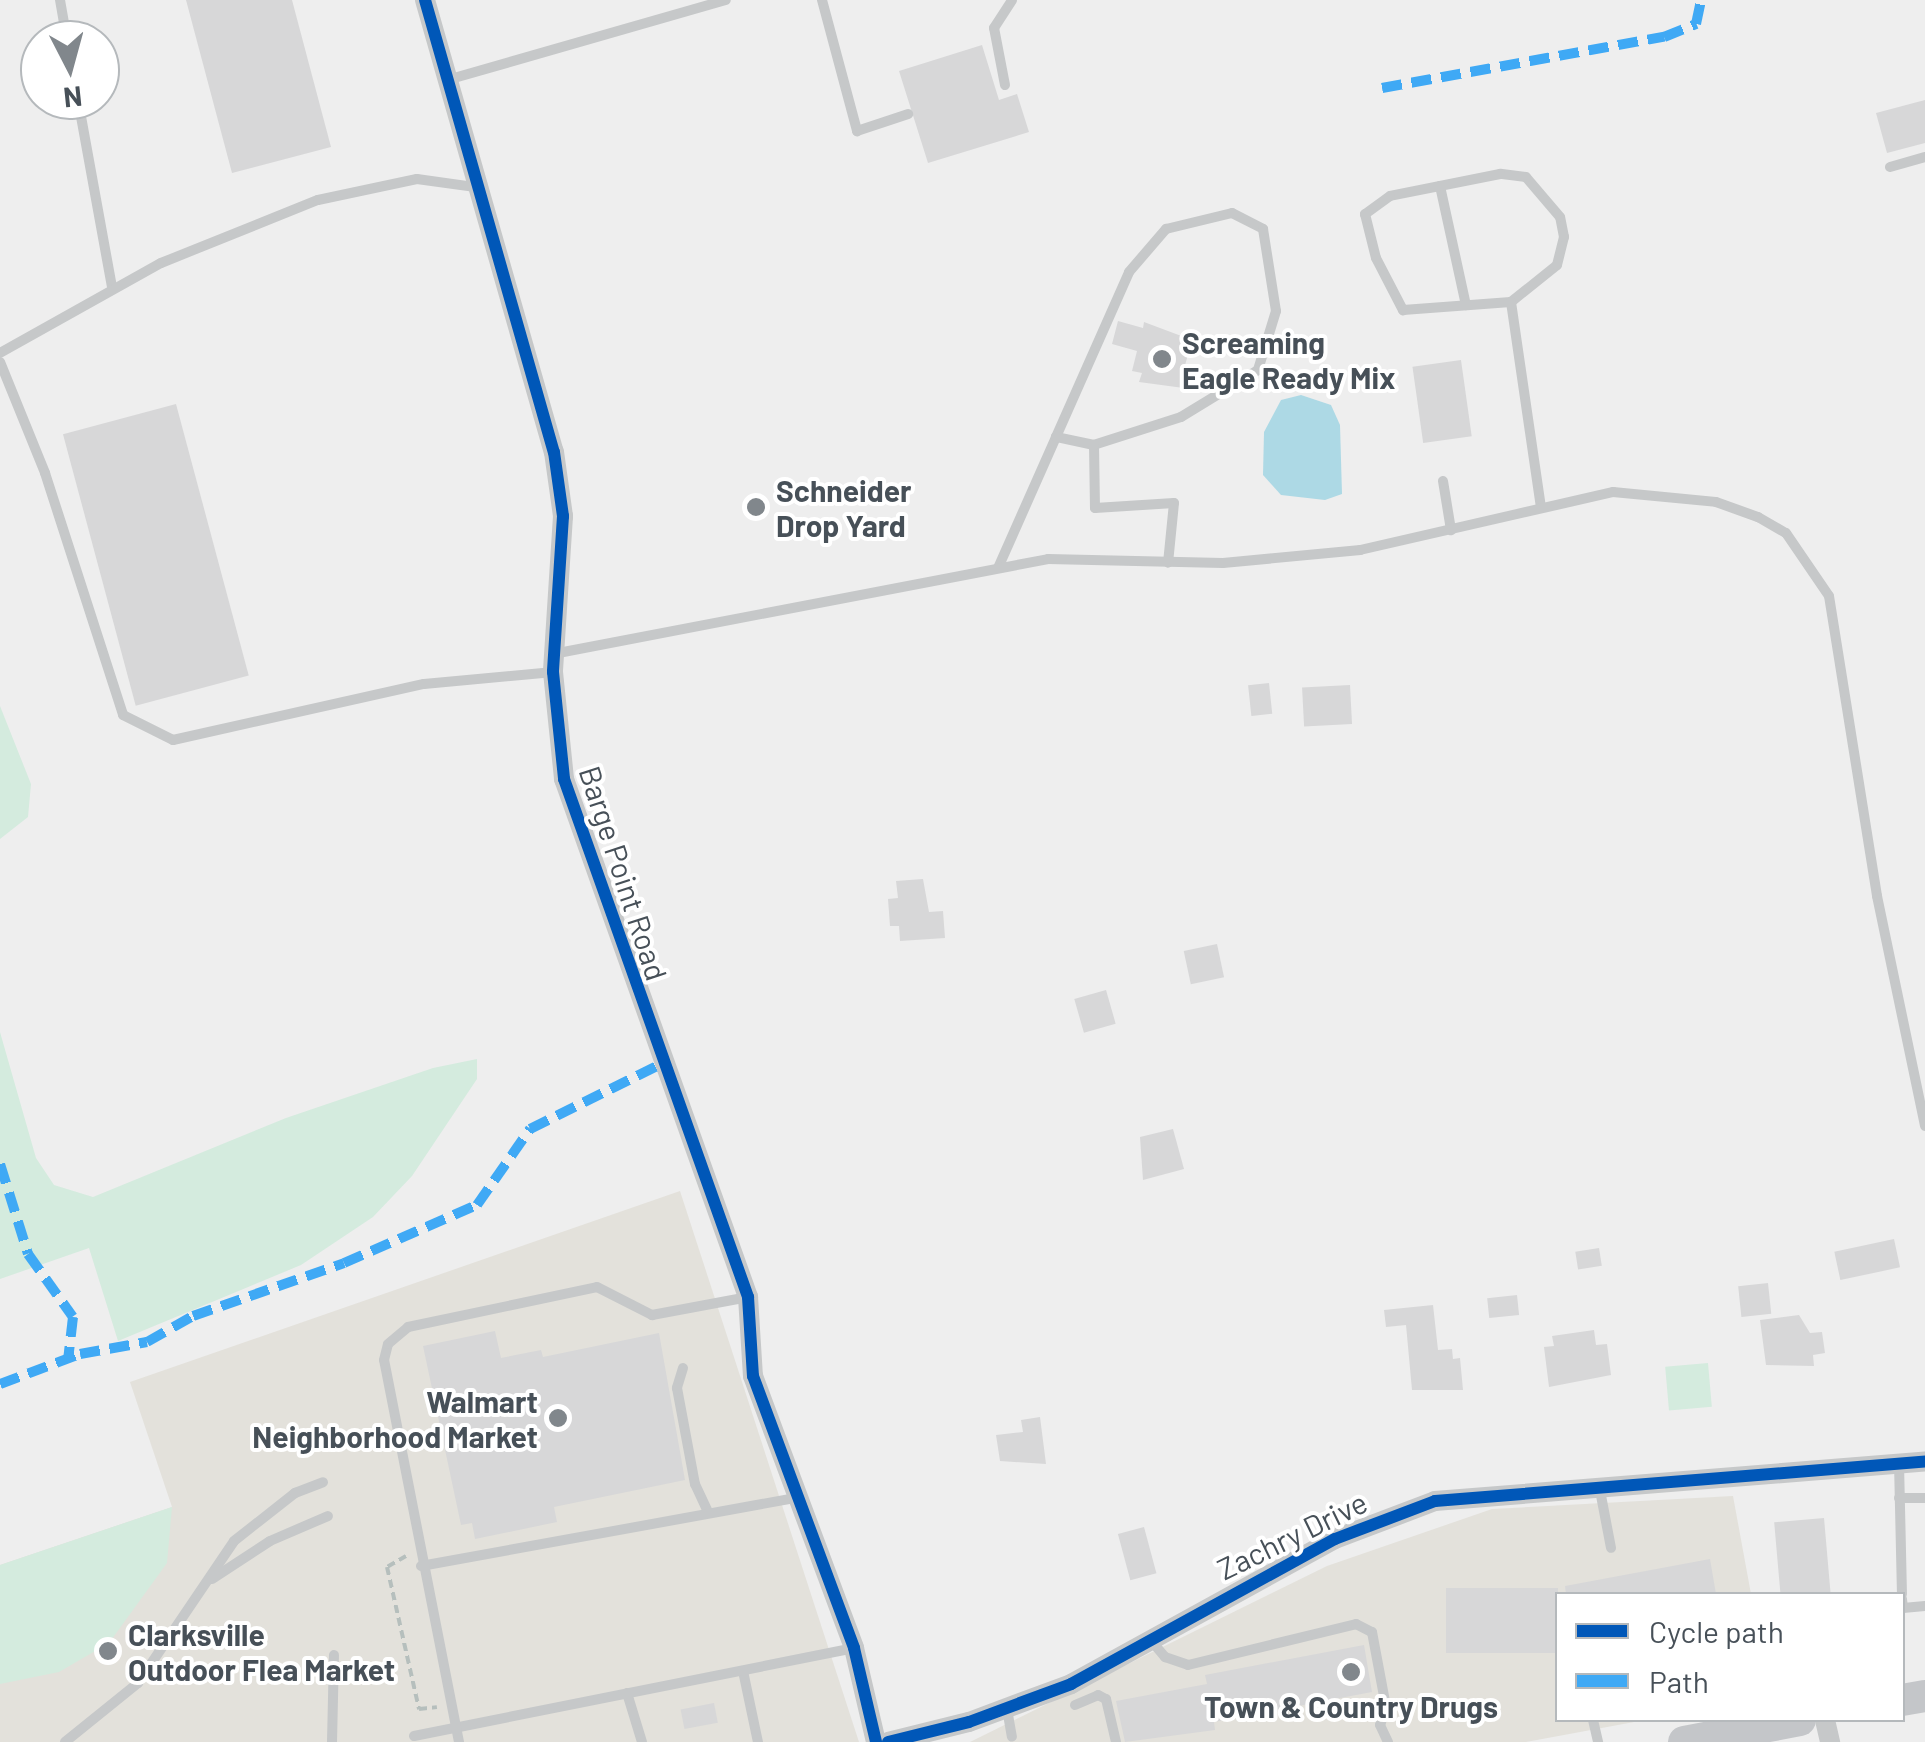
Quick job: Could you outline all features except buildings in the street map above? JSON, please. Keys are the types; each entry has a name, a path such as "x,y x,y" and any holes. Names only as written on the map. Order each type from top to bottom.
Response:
{"main road":[{"path":"1684,1742 1789,1722"}],"street":[{"name":"Barge Point Road","path":"424,0 554,452 563,516 552,664 555,730 582,838 748,1297 753,1376 854,1648 876,1742"},
{"name":"Zachry Drive","path":"888,1742 1007,1709 1070,1684 1335,1539 1418,1506 1498,1492 1925,1462"}],"lane":[{"path":"446,80 726,0"},
{"path":"822,0 857,131 908,114"},
{"path":"1005,85 994,28 1012,0"},
{"path":"82,120 112,288"},
{"path":"1890,167 1925,158"},
{"path":"1500,174 1526,177 1560,216 1564,237 1557,264 1510,302 1402,310 1390,294 1366,214 1378,199 1440,186 1500,174"},
{"path":"0,353 112,288 318,200 417,179 475,187"},
{"path":"1440,186 1466,305"},
{"path":"998,568 1129,272 1166,229 1232,212 1263,229 1276,311 1258,370 1181,417 1094,445 1056,437"},
{"path":"1510,302 1541,507"},
{"path":"0,362 45,472 123,715 173,740 424,684 552,664 1048,559 1168,562 1303,556 1452,530 1614,492 1716,502 1786,532 1809,559 1829,596 1842,641 1860,800 1925,1126"},
{"path":"1094,445 1094,508 1174,503 1168,562"},
{"path":"1442,481 1452,530"},
{"path":"459,1742 421,1566 384,1360 388,1344 408,1327 597,1287 652,1315 748,1297"},
{"path":"683,1368 677,1388 695,1484 708,1512"},
{"path":"1899,1463 1902,1592"},
{"path":"65,1742 138,1683 234,1541 295,1493 324,1482"},
{"path":"1598,1484 1611,1548"},
{"path":"421,1566 796,1498"},
{"path":"1899,1498 1925,1498"},
{"path":"207,1583 256,1549 328,1516"},
{"path":"1148,1638 1165,1657 1188,1665 1356,1624 1372,1632 1386,1707 1380,1725 1388,1742"},
{"path":"414,1736 854,1648"},
{"path":"332,1742 334,1655"},
{"path":"743,1670 758,1742"},
{"path":"627,1694 642,1742"},
{"path":"1075,1706 1098,1695 1106,1699 1116,1742"},
{"path":"1007,1709 1012,1737"}],"path":[{"path":"419,1553 387,1567 419,1709 436,1704 439,1710 431,1718 435,1732"}],"shaded area":[{"path":"680,1191 859,1742 0,1742 0,1565 172,1507 130,1382"},
{"path":"1733,1496 1751,1592 1555,1592 1555,1722 1634,1722 1526,1742 970,1742 1327,1566 1492,1509"}],"green space":[{"path":"0,706 31,784 28,817 0,839"},
{"path":"0,1032 36,1158 54,1185 93,1197 286,1118 433,1068 477,1059 477,1079 412,1176 373,1217 301,1265 118,1341 89,1248 0,1279"},
{"path":"1708,1363 1712,1407 1669,1411 1665,1367"},
{"path":"172,1507 167,1563 109,1643 59,1672 0,1684 0,1565"}],"water":[{"path":"1301,395 1331,405 1340,425 1342,494 1325,500 1281,495 1263,475 1264,432 1281,400"}],"marked path":[{"path":"1382,88 1664,37 1696,24 1701,0"},
{"path":"0,1384 80,1354 147,1342 193,1316 344,1263 477,1205 530,1129 663,1063"},
{"path":"0,1164 28,1254 73,1317 68,1360"}],"cycle path":[{"path":"425,0 554,452 563,516 553,672 564,779 748,1297 753,1376 854,1648 876,1742"},
{"path":"888,1742 969,1722 1071,1684 1335,1539 1435,1501 1925,1462"}],"place":[{"name":"Screaming Eagle Ready Mix","path":"1162,359"},
{"name":"Schneider Drop Yard","path":"756,507"},
{"name":"Walmart Neighborhood Market","path":"558,1418"},
{"name":"Clarksville Outdoor Flea Market","path":"108,1651"},
{"name":"Town & Country Drugs","path":"1351,1672"}]}
